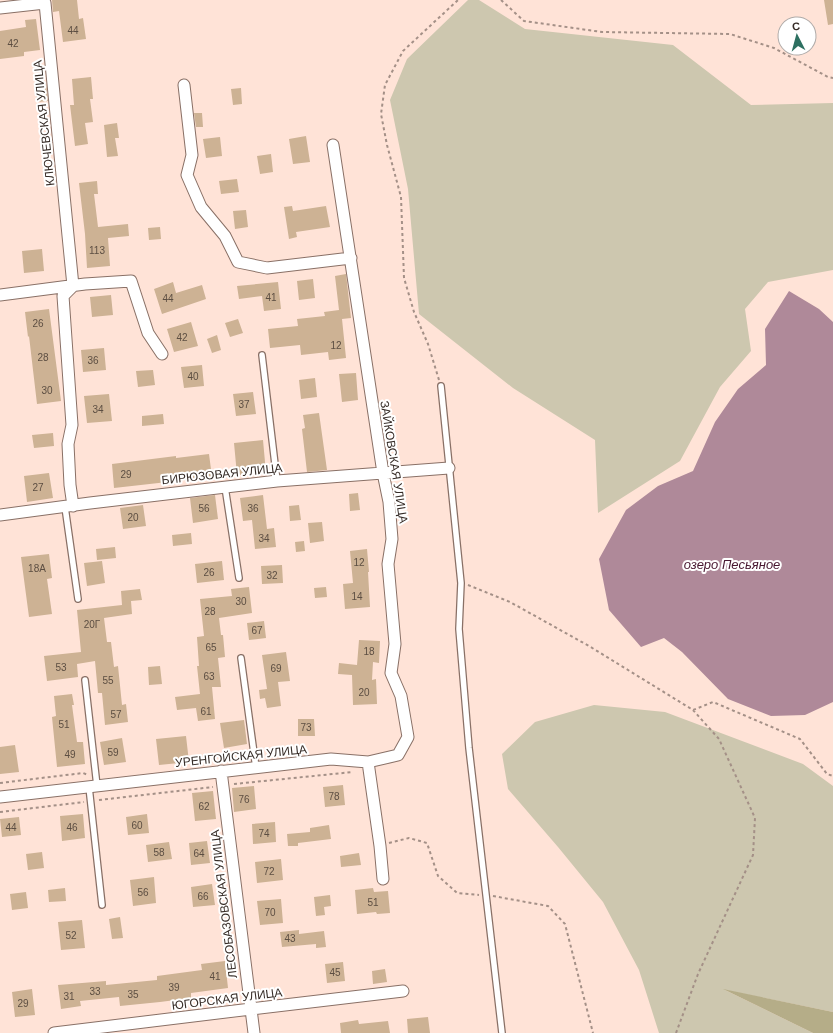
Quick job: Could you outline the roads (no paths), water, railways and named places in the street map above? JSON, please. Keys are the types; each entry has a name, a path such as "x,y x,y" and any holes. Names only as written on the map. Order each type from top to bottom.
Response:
{"street":[{"name":"КЛЮЧЕВСКАЯ УЛИЦА","path":"0,8 45,1 73,286"},
{"path":"184,86 192,155 187,174 201,207 225,236 238,262 267,268 351,258"},
{"name":"ЗАЙКОВСКАЯ УЛИЦА","path":"333,145 383,473 389,502 392,539 388,564 395,644 391,673 401,696 408,737 398,754 368,762"},
{"path":"0,295 131,281 148,333 162,354"},
{"path":"69,506 70,484 68,444 72,425 63,296 73,286"},
{"name":"БИРЮЗОВАЯ УЛИЦА","path":"0,515 225,486 449,468"},
{"name":"УРЕНГОЙСКАЯ УЛИЦА","path":"0,797 331,759 368,762"},
{"path":"368,762 380,846 383,879"},
{"name":"ЛЕСОБАЗОВСКАЯ УЛИЦА","path":"221,772 247,989 254,1033"},
{"name":"ЮГОРСКАЯ УЛИЦА","path":"54,1033 251,1008 403,991"}],"lane":[{"path":"262,355 277,481"},
{"path":"441,386 462,583 459,629 470,748 502,1033"},
{"path":"225,486 239,578"},
{"path":"69,506 78,599"},
{"path":"241,658 256,768"},
{"path":"85,680 93,786 91,801 102,905"}],"water":[{"name":"озеро Песьяное","path":"789,291 819,309 833,322 833,702 805,715 771,716 728,699 682,652 664,638 641,647 609,610 599,559 626,510 658,486 693,471 715,422 738,389 766,365 765,329"}]}
